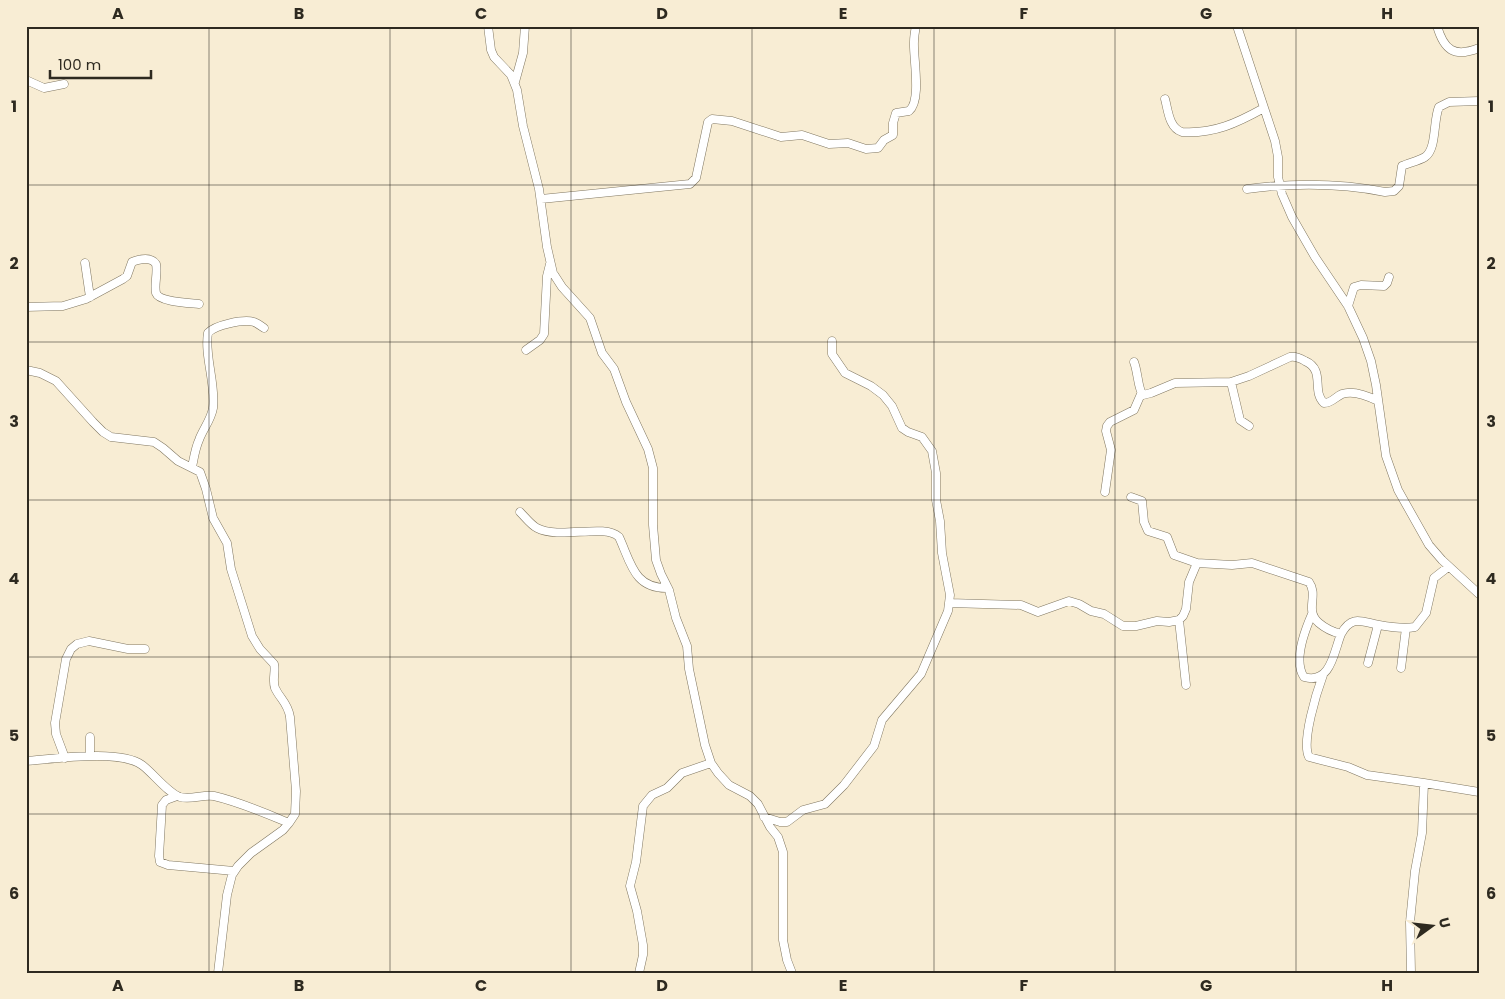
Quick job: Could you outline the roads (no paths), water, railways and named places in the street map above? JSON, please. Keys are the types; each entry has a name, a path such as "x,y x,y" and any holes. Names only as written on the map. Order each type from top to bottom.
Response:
{"street":[{"path":"488,26 491,50 494,57 515,82 523,126 541,199 550,264 553,273 562,287 590,318 602,353 614,369 626,402 651,458 653,468 653,525 658,568 668,588 686,646 701,727 711,763 729,785 758,804 764,817 778,837 783,852 783,940 792,973"},
{"path":"515,82 523,53 525,26"},
{"path":"541,199 690,184 696,178 710,120 732,121 780,137 802,135 833,144 850,143 866,149 878,148 884,140 893,135 893,123 896,113 912,109 916,90 914,45 916,26"},
{"path":"1237,26 1276,146 1280,184 1287,206 1298,231 1358,324 1371,361 1386,456 1392,478 1424,537 1447,568 1479,594"},
{"path":"1437,26 1447,48 1462,53 1479,48"},
{"path":"26,80 44,88 64,84"},
{"path":"1165,99 1174,127 1185,132 1227,127 1264,108"},
{"path":"1247,189 1280,184 1314,184 1385,192 1394,191 1399,186 1402,166 1424,157 1430,151 1439,106 1449,102 1479,101"},
{"path":"26,308 63,306 90,297 124,279 132,262 148,259 156,264 156,292 159,297 199,304"},
{"path":"84,263 90,297"},
{"path":"526,350 540,340 544,334 546,276 550,264"},
{"path":"1348,306 1354,287 1361,285 1384,286 1389,276"},
{"path":"192,467 198,442 208,423 213,407 211,367 207,343 208,334 216,327 240,321 254,322 264,328"},
{"path":"764,817 787,822 803,810 825,804 844,785 874,746 882,720 921,674 946,619 949,603 936,500 936,472 932,451 922,437 902,428 892,406 883,395 845,373 832,354 832,340"},
{"path":"1141,394 1148,394 1176,383 1232,382 1296,356 1313,365 1317,373 1320,399 1324,403 1330,403 1344,393 1361,394 1378,401"},
{"path":"1105,492 1110,450 1107,426 1110,422 1134,410 1141,394 1138,372 1134,362"},
{"path":"26,370 56,381 103,432 111,437 154,442 178,461 200,472 213,518 226,543 231,569 252,636 260,649 274,664 275,687 289,710 296,791 295,814 289,824 251,853 230,878 218,973"},
{"path":"1232,382 1240,420 1249,426"},
{"path":"1131,497 1142,501 1144,522 1148,531 1167,537 1174,555 1198,563 1232,565 1252,563 1310,584 1313,591 1312,614 1304,633 1299,666 1302,675 1305,677 1323,675"},
{"path":"520,512 535,527 549,532 565,534 598,532 615,534 619,537 632,567 640,578 650,586 668,588"},
{"path":"949,603 1022,605 1038,612 1068,601 1104,614 1123,626 1136,626 1157,621 1169,622 1179,620 1183,616 1186,609 1189,582 1198,563"},
{"path":"1447,568 1436,576 1426,613 1415,626 1406,628 1378,625 1364,620 1348,624 1341,634 1330,666 1323,675 1312,710 1306,752 1309,757 1354,769 1367,775 1424,782 1479,792"},
{"path":"1312,614 1315,619 1328,629 1341,634"},
{"path":"1179,620 1186,684"},
{"path":"1368,663 1378,625"},
{"path":"1401,668 1406,628"},
{"path":"65,758 56,734 55,723 66,659 71,649 77,644 88,641 128,649 145,649"},
{"path":"90,737 90,756"},
{"path":"26,761 90,756 133,760 142,764 177,796"},
{"path":"639,973 643,945 630,881 636,862 643,806 652,795 667,788 682,773 711,763"},
{"path":"1411,973 1410,922 1415,872 1422,833 1424,782"},
{"path":"234,871 168,865 160,862 162,805 166,800 177,796 189,798 212,796 259,811 289,824"}]}
